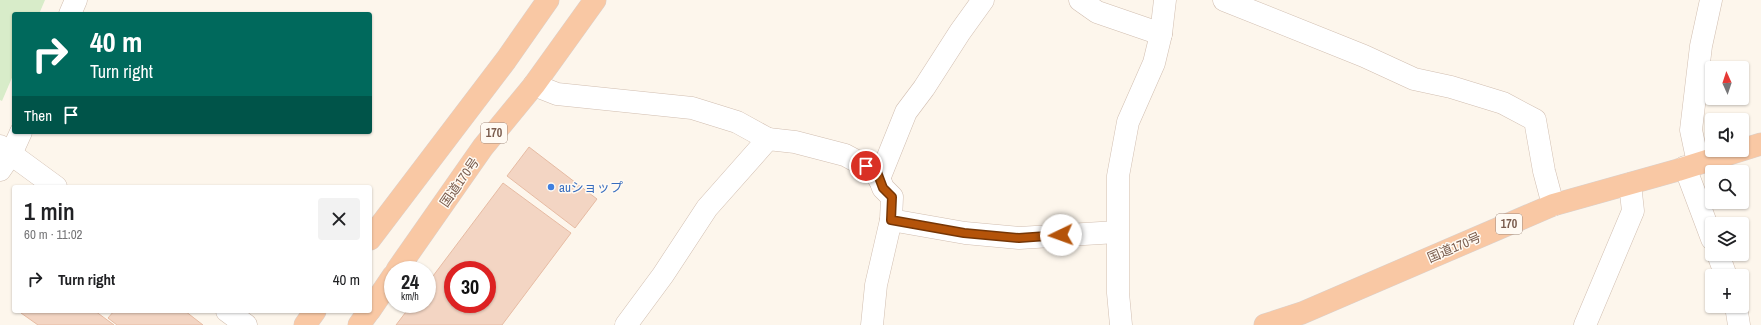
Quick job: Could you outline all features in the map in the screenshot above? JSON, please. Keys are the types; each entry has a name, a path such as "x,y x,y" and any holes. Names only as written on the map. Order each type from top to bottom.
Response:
{"highway":[{"name":"170","path":"372,236 501,66 548,0"},
{"name":"国道170号","path":"404,261 483,147 534,85 595,0"},
{"name":"国道170号","path":"1266,325 1302,313 1553,206 1692,166 1761,144"},
{"path":"372,307 384,289"},
{"path":"305,325 314,313"},
{"path":"359,325 368,313"}],"street":[{"path":"71,12 76,0"},
{"path":"879,179 906,112 924,88 960,32 983,0"},
{"path":"1080,0 1097,12 1161,34"},
{"path":"1121,325 1118,293 1118,176 1128,122 1154,63 1161,34 1165,0"},
{"path":"1224,0 1364,56 1414,79 1451,87 1503,103 1535,120 1544,171 1553,206"},
{"path":"1706,217 1692,166 1691,130 1701,46 1711,0"},
{"path":"534,85 557,94 692,108 737,122 768,139 795,142 845,155 877,172 883,188 892,197 891,220 880,265 872,325"},
{"path":"20,134 4,157 53,185"},
{"path":"626,325 663,275 707,208 768,139"},
{"path":"1585,325 1633,211 1630,184"},
{"path":"891,220 964,233 1019,238 1118,232"},
{"path":"230,313 246,325"},
{"path":"1737,313 1739,325"}],"green space":[{"path":"0,0 45,0 40,12 12,12 12,78 2,101 0,100"}],"building":[{"path":"529,147 597,199 575,228 507,176"},
{"path":"503,183 571,233 502,325 396,325 405,313 436,313 436,272 444,261 444,313 496,313 496,261 444,261"},
{"path":"21,313 98,313 114,325 38,325"},
{"path":"112,313 188,313 203,325 117,325 108,318"}],"place":[{"name":"auショップ","path":"551,187"}],"route":[{"path":"866,166 877,172 883,188 892,197 891,220 964,233 1019,238 1061,235"}]}
